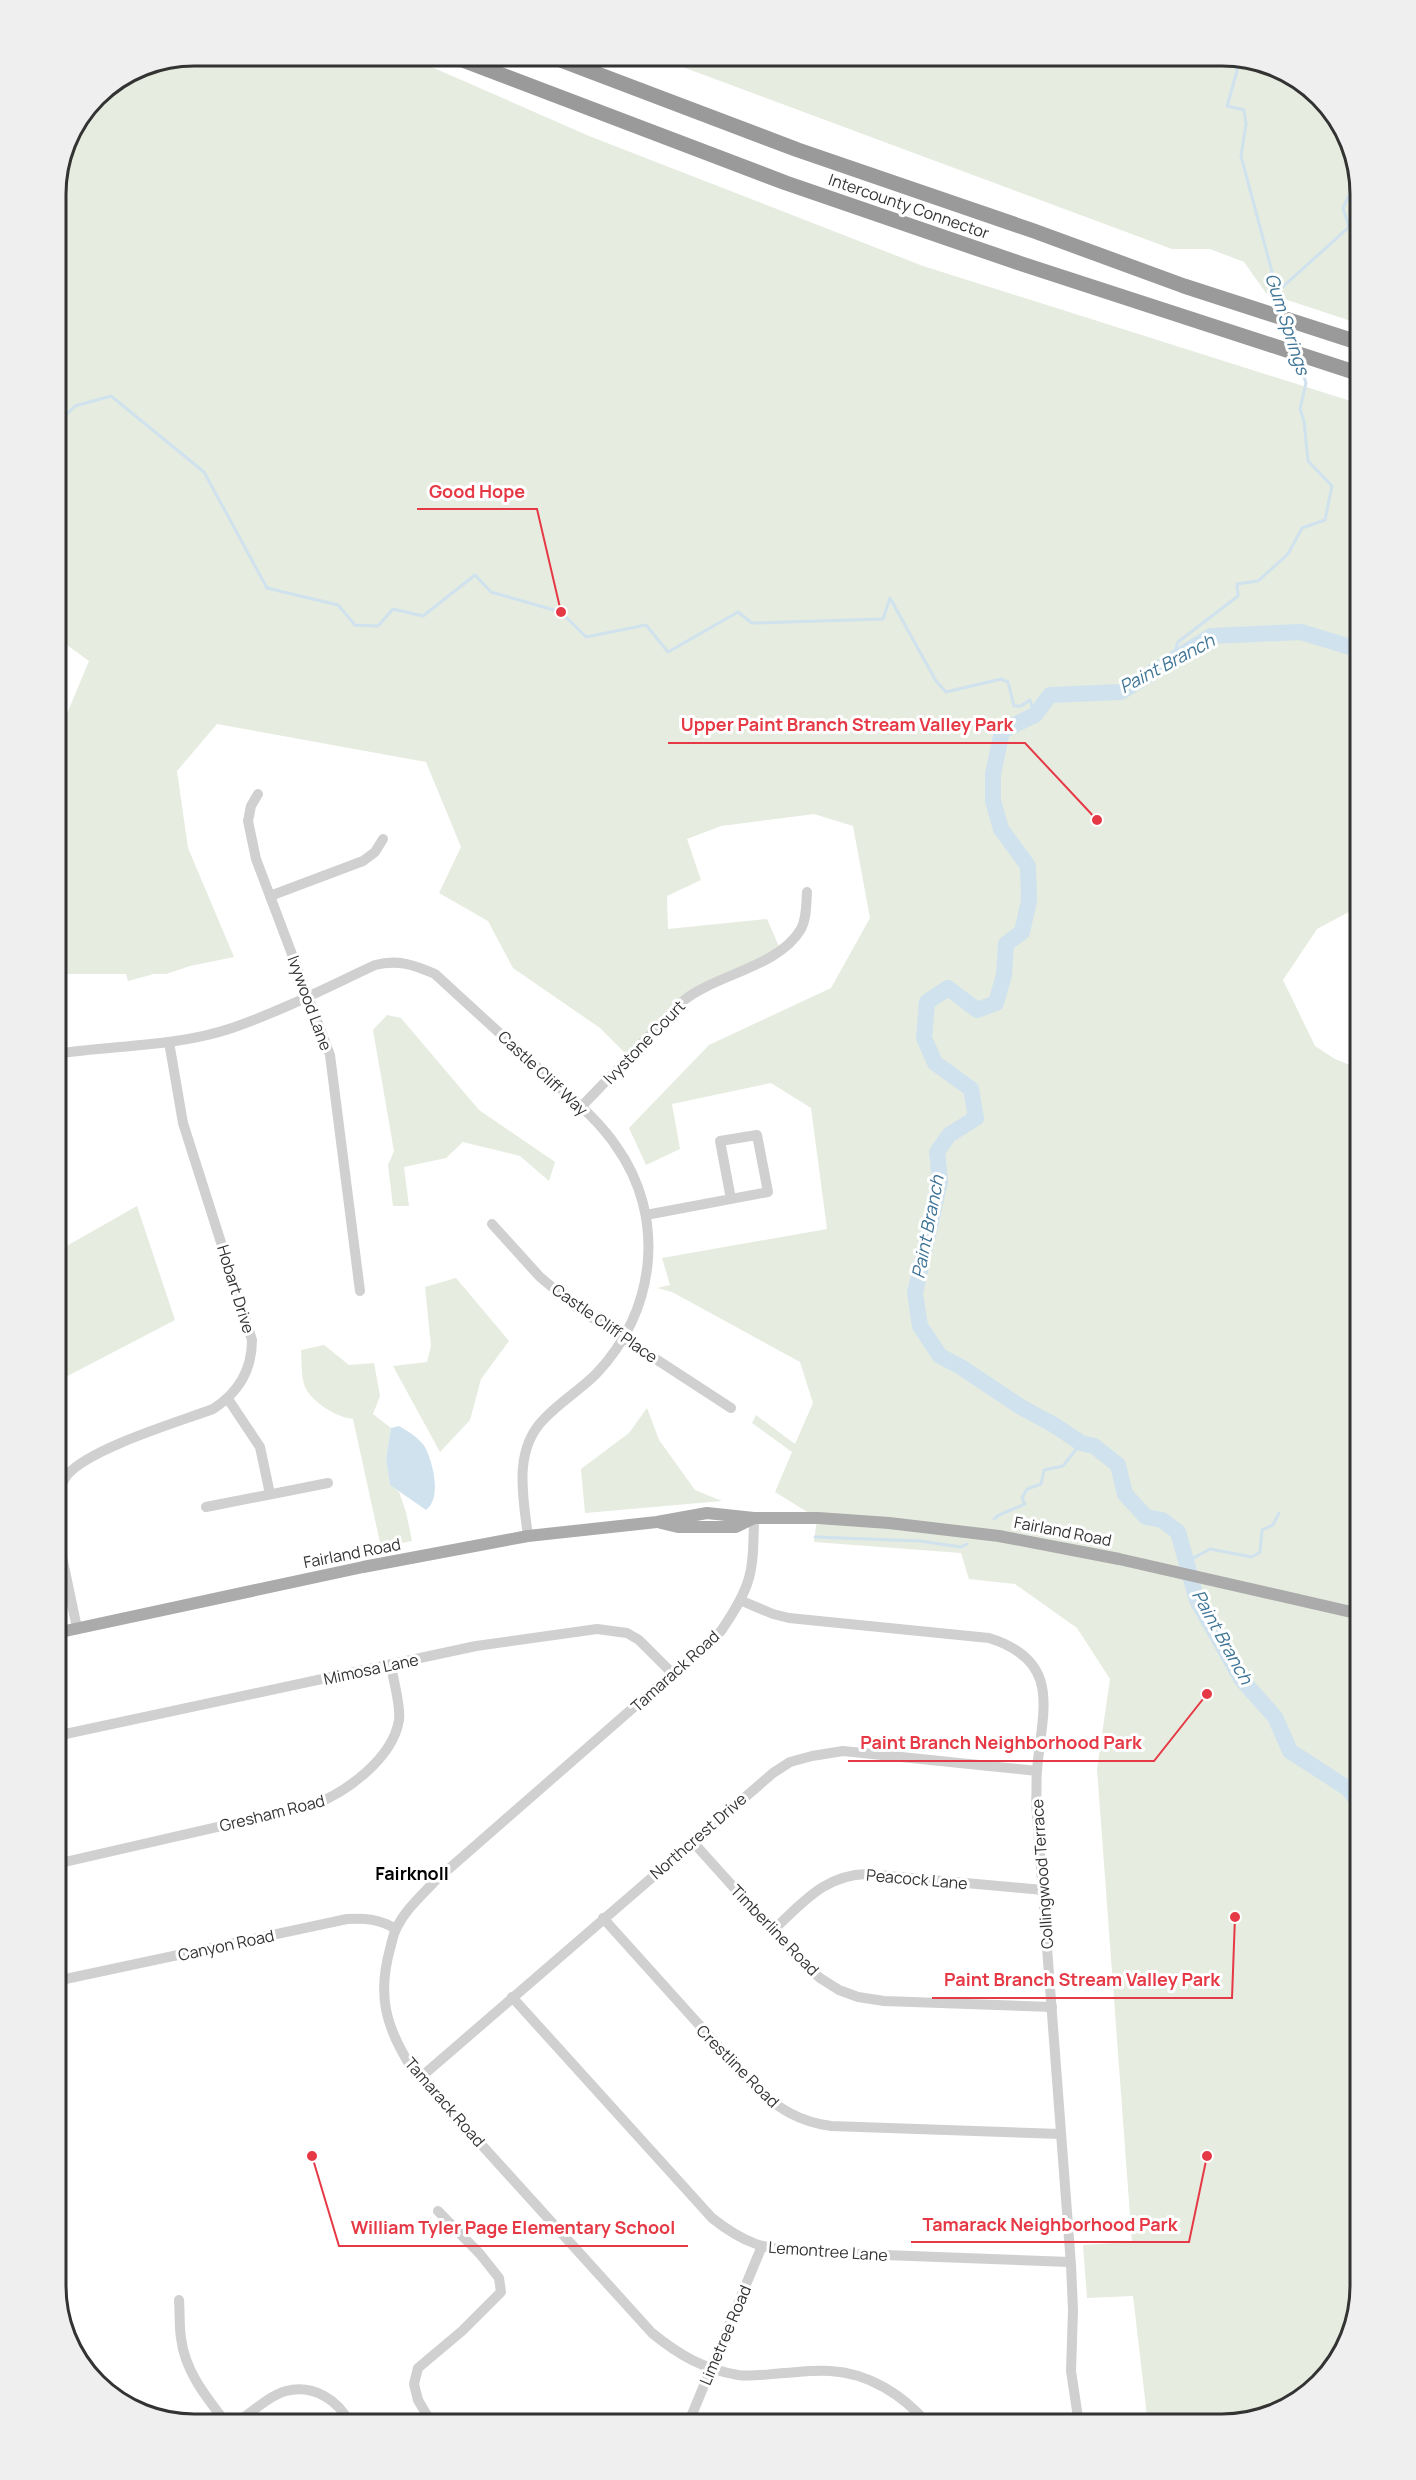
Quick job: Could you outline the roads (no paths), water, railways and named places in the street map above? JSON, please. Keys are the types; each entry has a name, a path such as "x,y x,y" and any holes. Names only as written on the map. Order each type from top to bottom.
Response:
{"highway":[{"name":"Intercounty Connector","path":"478,66 786,183 1350,371"},
{"name":"Intercounty Connector","path":"576,66 798,150 1034,231 1184,286 1350,340"}],"main road":[{"name":"Fairland Road","path":"66,1630 363,1567 528,1536 657,1522 707,1513 754,1518 818,1518 959,1530 1038,1542 1350,1612"}],"street":[{"name":"Ivywood Lane","path":"258,794 250,806 248,821 256,859 330,1055 360,1291"},
{"path":"270,896 363,861 375,852 383,839"},
{"name":"Ivystone Court","path":"581,1107 696,990 781,951 801,929 806,914 807,892"},
{"name":"Castle Cliff Way","path":"66,1053 169,1042 231,1028 375,965 385,962 409,963 435,974 581,1107 616,1145 639,1188 650,1243 647,1274 644,1292 634,1320 624,1338 596,1375 543,1420 532,1439 525,1457 521,1478 528,1536"},
{"name":"Hobart Drive","path":"66,1478 94,1454 213,1409 228,1399 239,1386 248,1370 252,1355 252,1340 183,1123 169,1042"},
{"path":"646,1215 732,1199 768,1192 757,1135 720,1142 732,1199"},
{"name":"Castle Cliff Place","path":"492,1224 540,1277 576,1307 731,1408"},
{"path":"228,1399 260,1447 270,1494"},
{"path":"206,1507 328,1484"},
{"name":"Tamarack Road","path":"754,1518 753,1564 742,1601 722,1631 435,1881 412,1905 396,1929 383,1973 385,2009 396,2042 421,2077 652,2333 679,2354 700,2366 740,2375 830,2371 867,2379 896,2394 919,2414"},
{"path":"66,1576 77,1628"},
{"name":"Collingwood Terrace","path":"742,1601 789,1618 989,1638 1009,1644 1021,1652 1036,1671 1044,1696 1045,1708 1037,1771 1036,1802 1073,2310 1071,2372 1077,2414"},
{"name":"Mimosa Lane","path":"66,1734 476,1646 597,1629 627,1633 639,1641 673,1674"},
{"name":"Gresham Road","path":"66,1862 313,1805 334,1797 383,1756 391,1745 399,1719 391,1665"},
{"name":"Northcrest Drive","path":"421,2077 692,1841 773,1773 790,1762 812,1755 843,1751 1037,1771"},
{"name":"Timberline Road","path":"692,1841 799,1960 839,1990 858,1997 884,2001 1052,2007"},
{"name":"Peacock Lane","path":"773,1930 832,1880 849,1875 867,1874 1043,1890"},
{"name":"Canyon Road","path":"66,1979 347,1919 369,1918 396,1929"},
{"name":"Crestline Road","path":"603,1918 756,2088 776,2106 795,2117 831,2126 1061,2134"},
{"name":"Lemontree Lane","path":"512,1997 712,2218 747,2242 805,2252 1070,2262"},
{"path":"426,2414 418,2400 414,2384 417,2368 469,2325 501,2292 498,2278 480,2254 438,2211"},
{"name":"Limetree Road","path":"692,2414 762,2246"},
{"path":"179,2300 181,2338 187,2363 199,2388 219,2414"},
{"path":"249,2414 286,2391 312,2390 337,2404 344,2414"}],"water":[{"path":"399,1426 423,1444 431,1462 435,1489 431,1505 426,1510 390,1485 386,1459 391,1428"}],"waterway":[{"name":"Gum Springs","path":"1236,67 1227,106 1244,110 1246,124 1241,156 1283,313"},
{"path":"1276,293 1349,227 1343,208 1350,193"},
{"name":"Gum Springs","path":"1287,325 1294,347"},
{"name":"Gum Springs","path":"1172,660 1178,642 1238,596 1237,584 1258,581 1288,554 1302,528 1325,520 1332,486 1308,461 1304,421 1300,409 1306,383 1298,359"},
{"path":"66,415 75,406 111,396 204,472 267,588 338,605 355,625 378,626 393,609 423,616 475,575 491,592 561,612 586,637 646,625 668,652 738,612 752,623 883,619 890,598 936,681 946,692 1001,679 1008,682 1014,706 1021,706 1030,700 1035,715"},
{"name":"Paint Branch","path":"1350,647 1301,632 1211,636 1121,692 1050,695 1035,715 1002,731 993,774 993,801 1001,829 1028,866 1029,901 1022,932 1006,944 1004,975 996,1003 977,1010 948,988 927,1002 924,1038 935,1063 971,1089 976,1118 949,1135 937,1152 940,1181 915,1293 920,1326 940,1356 1081,1443 1094,1446 1118,1465 1125,1494 1146,1517 1162,1520 1178,1532 1197,1600 1242,1680 1275,1717 1290,1751 1350,1791"},
{"path":"994,1519 1025,1504 1022,1498 1027,1489 1041,1484 1044,1470 1063,1466 1081,1443"},
{"path":"1188,1561 1210,1549 1252,1557 1260,1552 1262,1530 1273,1525 1279,1513"},
{"path":"815,1537 920,1541 961,1547 967,1544"}],"place":[{"name":"Good Hope","path":"561,612"},
{"name":"Upper Paint Branch Stream Valley Park","path":"1097,820"},
{"name":"Paint Branch Neighborhood Park","path":"1207,1694"},
{"name":"Paint Branch Stream Valley Park","path":"1235,1917"},
{"name":"William Tyler Page Elementary School","path":"312,2156"},
{"name":"Tamarack Neighborhood Park","path":"1207,2156"}],"district":[{"name":"Fairknoll","path":"412,1874"}]}
